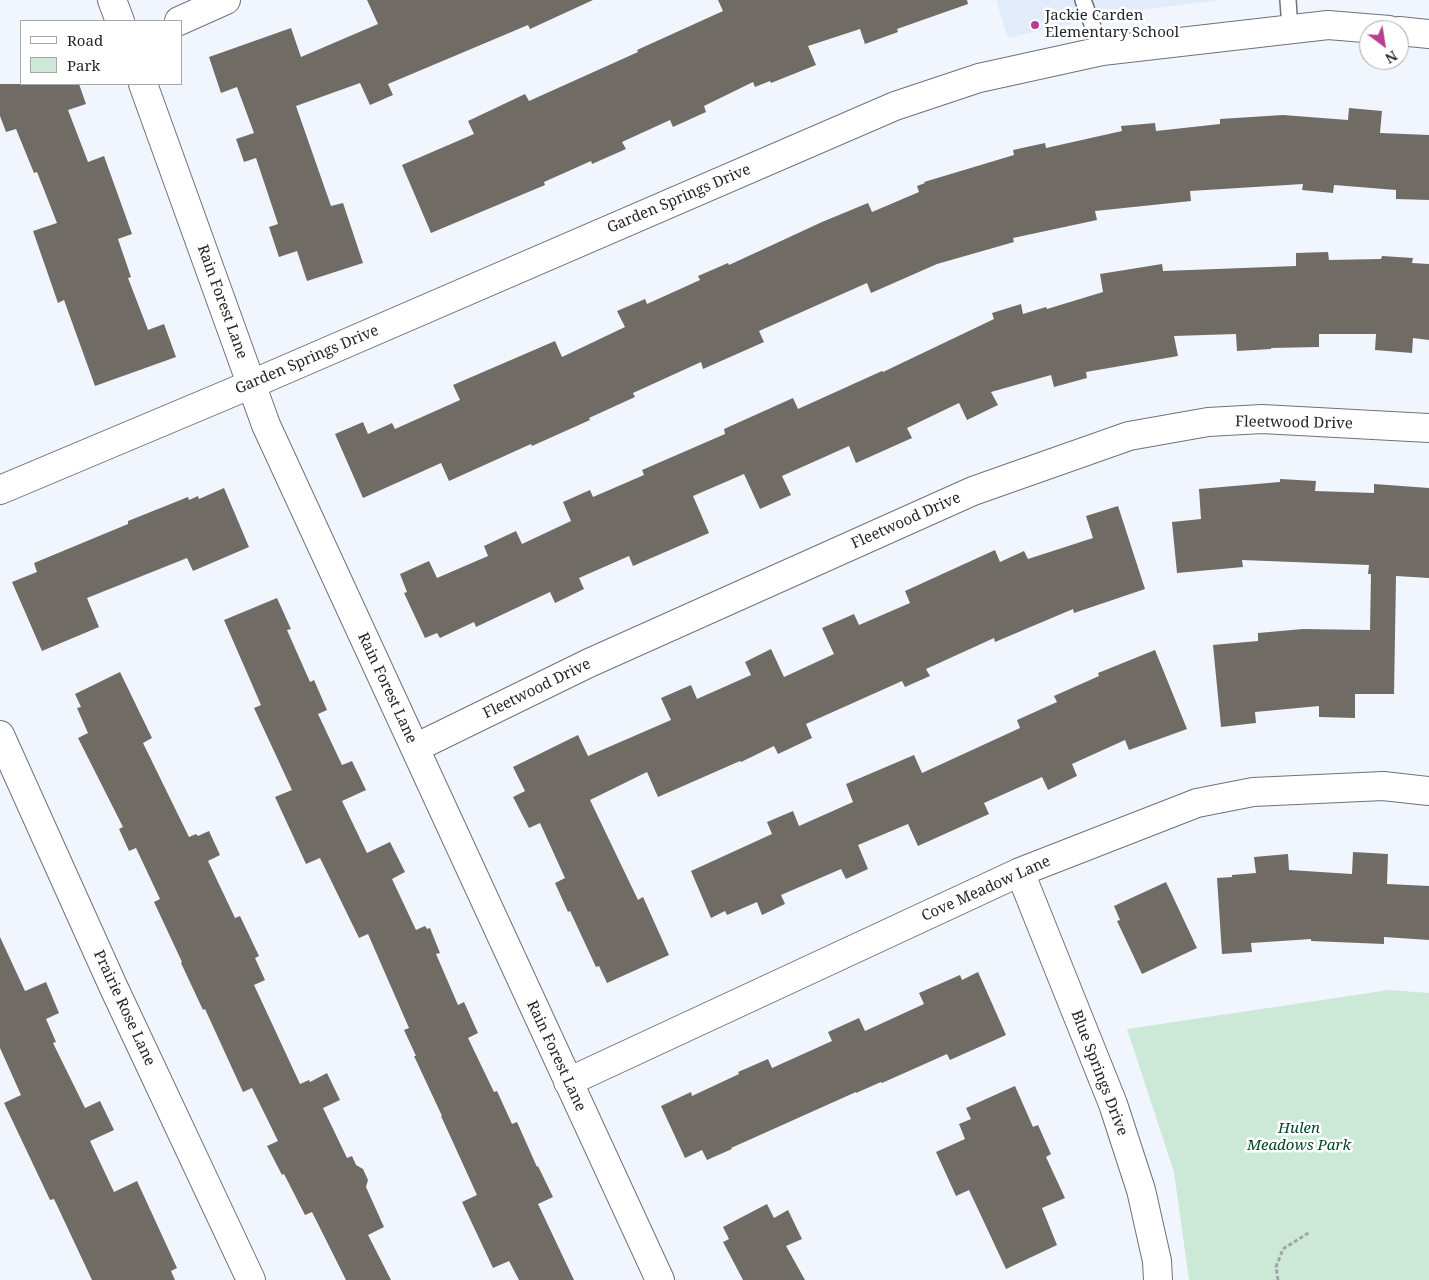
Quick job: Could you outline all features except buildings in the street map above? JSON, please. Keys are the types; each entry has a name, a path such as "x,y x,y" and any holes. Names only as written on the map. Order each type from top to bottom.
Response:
{"street":[{"path":"112,0 120,20"},
{"path":"181,20 226,0"},
{"name":"Garden Springs Drive","path":"0,490 252,384 895,106 980,78 1102,51 1328,24 1359,27"},
{"path":"1409,32 1429,34"},
{"name":"Rain Forest Lane","path":"143,85 266,426 660,1280"},
{"name":"Fleetwood Drive","path":"415,748 589,663 973,491 1130,436 1208,422 1262,419 1429,428"},
{"name":"Prairie Rose Lane","path":"0,735 113,986 251,1280"},
{"name":"Cove Meadow Lane","path":"568,1082 1020,872 1198,804 1253,792 1383,786 1429,791"},
{"name":"Blue Springs Drive","path":"1020,872 1116,1113 1141,1190 1157,1261 1158,1280"}],"lane":[{"path":"1083,0 1102,51"},
{"path":"1288,0 1290,29"}],"path":[{"path":"1278,1280 1276,1267 1283,1249 1310,1232"}],"shaded area":[{"name":"Jackie Carden Elementary School","path":"996,0 1222,0 1124,12 1008,38"}],"green space":[{"name":"Hulen Meadows Park","path":"1389,990 1429,993 1429,1280 1189,1280 1174,1172 1127,1029"}],"place":[{"name":"Jackie Carden Elementary School","path":"1035,25"}]}
